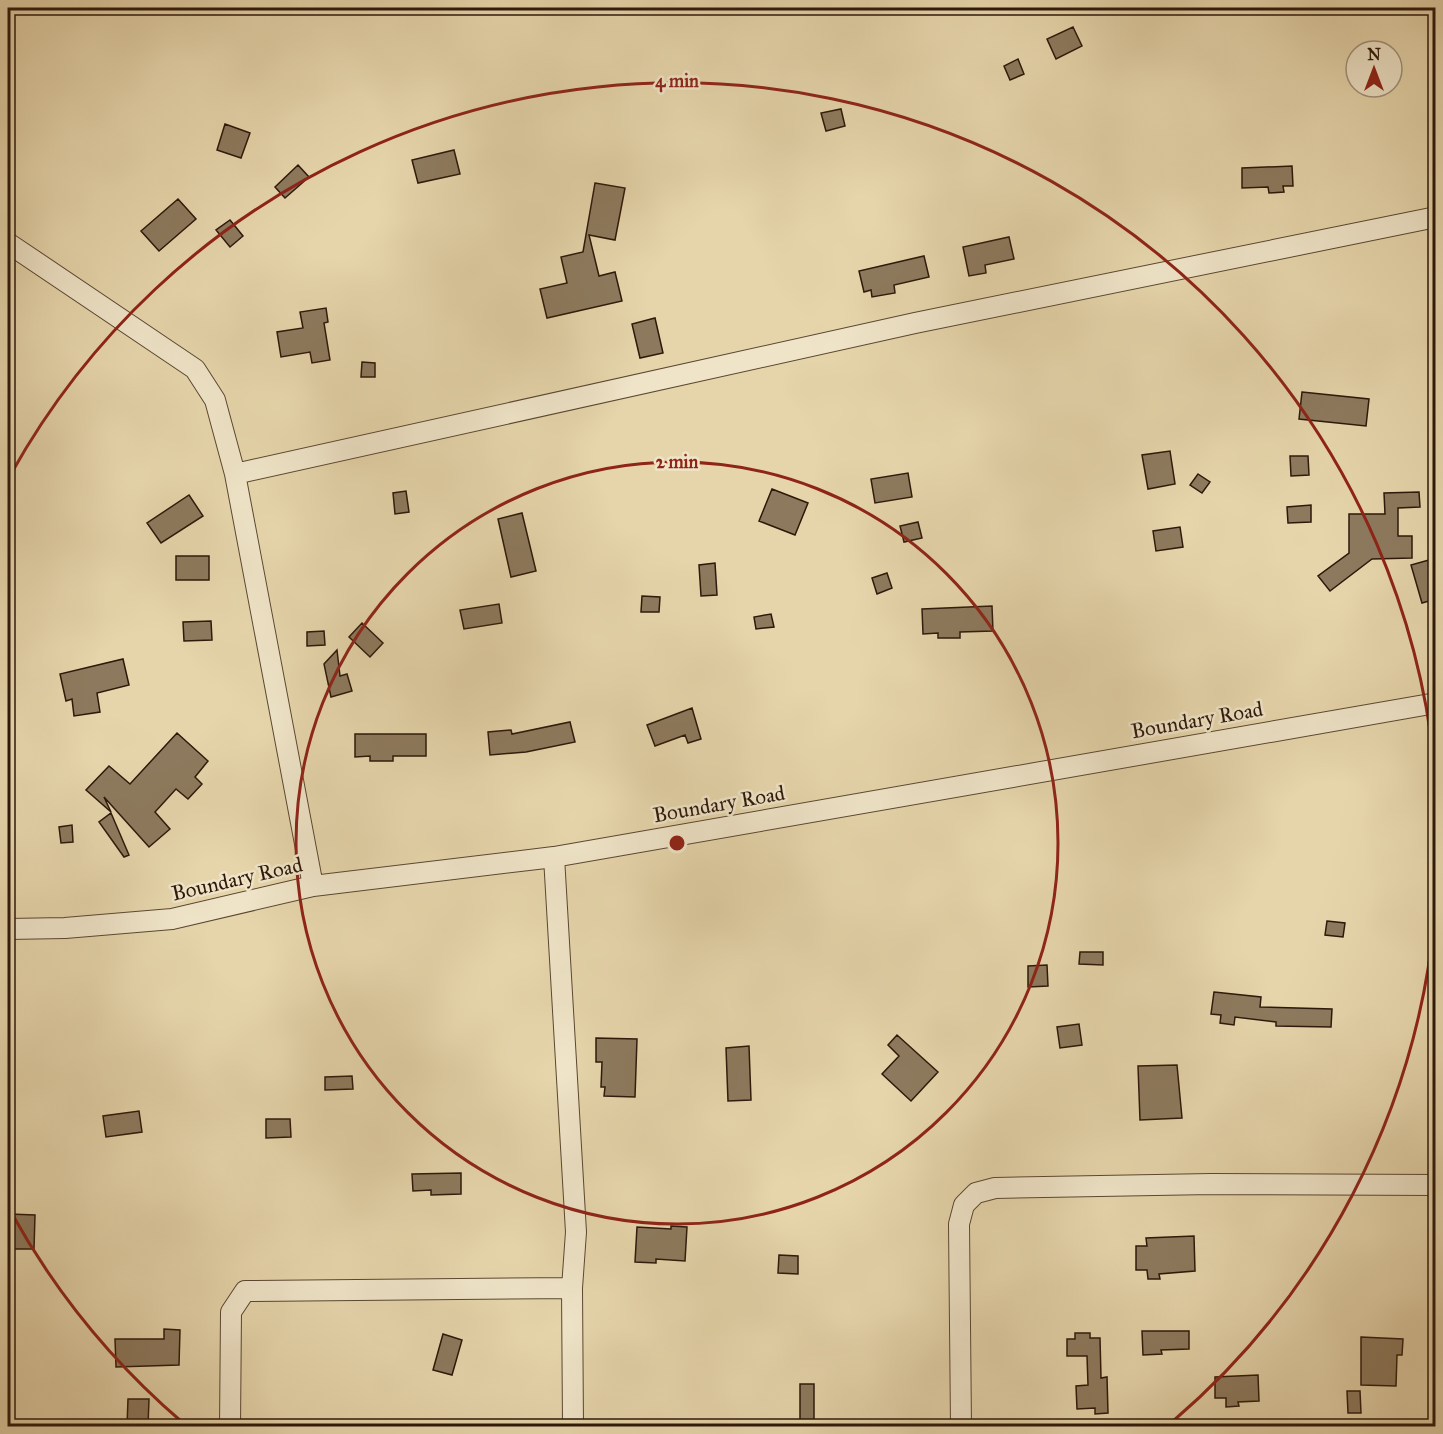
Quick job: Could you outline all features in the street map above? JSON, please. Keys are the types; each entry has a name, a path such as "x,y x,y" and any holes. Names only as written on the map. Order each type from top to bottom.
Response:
{"street":[{"path":"235,474 915,322 1436,217"},
{"path":"8,243 195,369 215,400 235,474 313,886"},
{"name":"Boundary Road","path":"8,929 65,928 172,919 313,886 554,857 1436,703"},
{"path":"554,857 576,1232 572,1288 573,1426"},
{"path":"961,1426 959,1224 964,1205 976,1193 995,1188 1062,1185 1436,1185"},
{"path":"230,1426 231,1312 245,1291 572,1288"}],"building":[{"path":"1073,27 1082,46 1056,59 1047,39"},
{"path":"1018,59 1024,74 1010,80 1004,66"},
{"path":"841,109 845,126 826,131 821,113"},
{"path":"225,124 250,133 241,158 217,150"},
{"path":"454,150 460,174 418,183 412,160"},
{"path":"298,165 309,177 285,198 275,187"},
{"path":"1292,166 1293,186 1283,186 1284,192 1269,193 1268,187 1242,188 1242,168"},
{"path":"595,183 625,188 615,240 589,235 599,276 615,272 622,301 547,318 540,289 567,283 561,257 583,252"},
{"path":"178,199 196,219 159,251 141,231"},
{"path":"230,220 243,236 230,247 216,230"},
{"path":"1009,237 1014,259 985,265 986,273 969,276 963,247"},
{"path":"924,256 929,277 894,285 895,293 872,297 871,290 864,292 859,271"},
{"path":"326,308 328,322 324,323 330,360 312,363 310,352 281,357 277,332 303,328 300,312"},
{"path":"655,318 663,353 640,358 632,324"},
{"path":"362,362 375,363 375,377 361,377"},
{"path":"1302,392 1369,399 1366,426 1299,419"},
{"path":"1170,451 1175,484 1148,489 1142,455"},
{"path":"1290,456 1308,456 1309,475 1291,476"},
{"path":"908,473 912,497 875,503 871,479"},
{"path":"1198,474 1210,482 1202,493 1190,485"},
{"path":"772,489 808,503 795,535 759,521"},
{"path":"406,491 409,512 395,514 393,493"},
{"path":"1419,492 1420,507 1398,508 1398,536 1412,536 1412,558 1372,559 1330,591 1318,576 1349,553 1349,514 1385,514 1384,493"},
{"path":"189,495 203,516 161,543 147,523"},
{"path":"1311,505 1311,522 1288,523 1287,507"},
{"path":"522,513 536,571 511,577 498,519"},
{"path":"918,522 922,538 904,542 900,526"},
{"path":"1180,527 1183,547 1156,551 1153,531"},
{"path":"176,556 209,556 209,580 176,580"},
{"path":"1436,558 1436,599 1422,603 1411,565"},
{"path":"715,563 717,595 701,596 699,565"},
{"path":"887,573 892,588 877,594 872,578"},
{"path":"642,596 660,597 659,612 641,612"},
{"path":"499,604 502,623 464,629 460,610"},
{"path":"992,606 993,631 960,632 960,638 938,638 938,633 923,634 922,609"},
{"path":"771,614 774,627 756,629 754,617"},
{"path":"211,621 212,640 184,641 183,622"},
{"path":"362,623 383,643 370,657 349,637"},
{"path":"324,631 325,645 307,646 307,632"},
{"path":"337,650 340,676 347,674 352,691 331,697 324,664"},
{"path":"123,659 129,685 97,693 100,712 74,716 72,699 66,701 60,674"},
{"path":"692,708 701,739 688,743 685,735 655,746 647,725"},
{"path":"570,722 575,742 526,752 490,755 488,732 511,730 512,734"},
{"path":"177,733 208,761 195,777 202,784 188,799 176,789 155,812 170,829 149,847 104,797 111,812 86,790 109,766 130,784"},
{"path":"355,734 426,734 426,756 393,756 393,761 370,761 370,756 355,757"},
{"path":"111,813 129,855 124,857 99,822"},
{"path":"72,825 73,842 61,843 59,827"},
{"path":"1327,921 1345,923 1343,937 1325,935"},
{"path":"1080,952 1103,952 1103,965 1079,964"},
{"path":"1047,965 1048,986 1028,987 1028,966"},
{"path":"1214,992 1261,997 1260,1007 1332,1009 1331,1027 1276,1026 1276,1022 1235,1017 1234,1025 1220,1023 1221,1015 1211,1014"},
{"path":"1079,1024 1082,1045 1060,1048 1057,1027"},
{"path":"897,1035 938,1072 911,1101 882,1074 899,1056 888,1045"},
{"path":"596,1038 637,1039 635,1097 604,1096 605,1087 601,1087 602,1062 596,1062"},
{"path":"749,1046 751,1100 728,1101 726,1048"},
{"path":"1177,1065 1182,1118 1140,1120 1138,1066"},
{"path":"352,1076 353,1089 325,1090 325,1077"},
{"path":"139,1111 142,1132 106,1137 103,1116"},
{"path":"266,1119 290,1119 291,1137 266,1138"},
{"path":"461,1173 461,1194 431,1195 431,1190 413,1191 412,1174"},
{"path":"9,1214 35,1215 34,1249 8,1249"},
{"path":"671,1226 687,1227 685,1261 656,1259 656,1263 635,1262 637,1227 671,1229"},
{"path":"1194,1236 1195,1271 1159,1274 1160,1279 1148,1279 1147,1270 1136,1270 1136,1246 1147,1246 1146,1238"},
{"path":"779,1255 798,1256 798,1274 778,1273"},
{"path":"164,1329 180,1330 179,1365 116,1367 115,1339 164,1339"},
{"path":"1142,1331 1189,1331 1189,1349 1161,1350 1162,1354 1143,1355"},
{"path":"1075,1333 1090,1333 1090,1338 1100,1338 1101,1378 1107,1377 1108,1413 1095,1414 1095,1408 1077,1409 1076,1386 1088,1385 1087,1356 1067,1356 1067,1339 1075,1339"},
{"path":"443,1334 462,1340 452,1375 433,1370"},
{"path":"1361,1337 1403,1339 1402,1355 1397,1355 1396,1386 1361,1385"},
{"path":"1258,1375 1259,1401 1238,1402 1239,1406 1226,1407 1226,1398 1215,1398 1215,1377"},
{"path":"800,1384 814,1384 814,1426 800,1426"},
{"path":"1347,1391 1360,1391 1361,1413 1348,1413"},
{"path":"128,1399 149,1399 148,1426 127,1426"}]}
